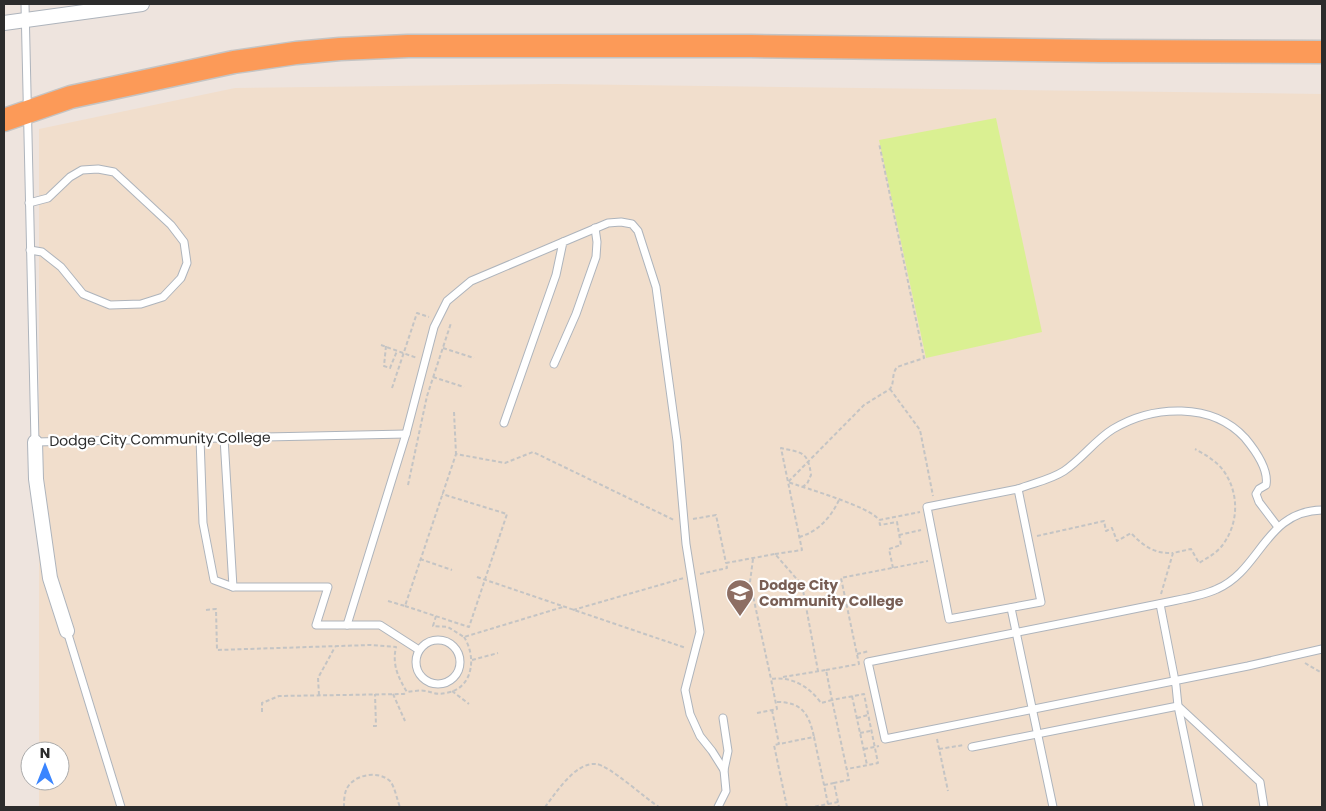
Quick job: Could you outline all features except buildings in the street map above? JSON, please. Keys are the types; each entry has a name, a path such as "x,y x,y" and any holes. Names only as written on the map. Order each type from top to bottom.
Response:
{"highway":[{"path":"4,120 71,97 234,62 340,49 408,46 751,46 1322,52"}],"street":[{"path":"4,23 142,4"},
{"path":"35,442 36,479 50,578 67,631"}],"lane":[{"name":"Dodge City Community College","path":"25,4 35,442 406,434"},
{"path":"29,203 48,198 70,177 82,170 98,169 114,172 171,225 184,242 187,263 181,278 163,297 141,304 110,305 83,294 62,267 42,252 30,250"},
{"path":"346,625 406,434 434,327 447,300 471,281 595,228 608,223 621,222 632,224 638,231 656,287 677,441 691,576 700,632 685,690 690,714 700,736 724,770"},
{"path":"554,364 576,314 596,257 597,242 595,228"},
{"path":"504,423 556,274 563,242"},
{"path":"1018,489 1041,602 949,619 927,507 1018,489 1046,480 1064,471 1114,428 1132,420 1170,411 1188,411 1209,416 1224,422 1238,431 1261,461 1267,478 1266,485 1259,489 1256,494 1259,502 1278,527"},
{"path":"200,438 203,523 214,580 233,587 328,587 316,625 380,625 419,650"},
{"path":"224,438 233,587"},
{"path":"1322,510 1300,514 1278,527 1270,534 1251,561 1232,581 1216,590 1160,604 868,662 885,739 1175,681 1322,649"},
{"path":"1160,604 1178,706 1199,807"},
{"path":"1011,608 1052,807"},
{"path":"67,631 121,807"},
{"path":"431,641 445,641 451,644 456,649 460,662 455,675 443,683 429,682 418,671 416,664 419,650 431,641"},
{"path":"972,747 1178,706"},
{"path":"1178,706 1260,782 1264,807"},
{"path":"718,807 726,791 724,770 728,751 723,718"}],"path":[{"path":"788,482 864,405 890,389 892,386 892,376 897,367 924,358 879,143"},
{"path":"392,388 417,313 437,320"},
{"path":"408,485 422,416 451,323"},
{"path":"382,345 424,361"},
{"path":"386,346 384,366 390,368 397,351"},
{"path":"443,348 474,358"},
{"path":"433,377 464,387"},
{"path":"890,389 920,430 935,505"},
{"path":"405,606 456,454 454,412"},
{"path":"726,564 802,550 780,448 803,453 809,461 811,475 807,484 802,487"},
{"path":"1028,538 1104,521 1106,531 1112,528 1117,541 1132,533 1142,545 1150,550 1173,554 1191,549 1199,563 1214,554 1229,535 1234,521 1234,495 1230,482 1223,470 1210,458 1195,449"},
{"path":"456,454 506,463 533,452 678,522 716,515 727,568 691,576 574,610"},
{"path":"788,482 868,511 879,520 880,525 897,522 901,545 889,549 892,568"},
{"path":"388,600 469,627 507,514 442,494"},
{"path":"799,537 822,524 833,512 839,500"},
{"path":"879,520 928,510"},
{"path":"899,535 931,528"},
{"path":"775,554 802,585 818,671"},
{"path":"1152,596 1162,594 1173,554"},
{"path":"420,559 452,570"},
{"path":"753,559 750,582 777,709 757,713"},
{"path":"771,679 859,664 841,578 937,559"},
{"path":"477,577 694,651"},
{"path":"464,637 563,607"},
{"path":"206,610 216,609 217,650 370,645 396,647 394,661 407,692"},
{"path":"262,712 262,703 279,696 404,694 407,692 426,691 432,694 440,694 452,692 461,686 471,670 472,660 469,645 464,637 456,631 446,627 433,626 436,616"},
{"path":"446,627 448,620"},
{"path":"319,695 318,678 335,646"},
{"path":"857,654 875,650"},
{"path":"472,660 498,654"},
{"path":"824,785 849,780 826,670"},
{"path":"781,677 806,687 815,694 821,703 864,694 878,763 846,769"},
{"path":"452,692 469,704"},
{"path":"373,726 376,726 376,694"},
{"path":"393,694 405,721"},
{"path":"852,696 867,765"},
{"path":"776,702 788,703 802,709 811,724 828,804"},
{"path":"772,710 779,744"},
{"path":"857,718 868,715"},
{"path":"860,733 871,730"},
{"path":"936,734 948,791"},
{"path":"787,807 774,745 814,737"},
{"path":"939,749 965,745 972,747"},
{"path":"545,807 573,773 585,766 596,764 612,772 659,807"},
{"path":"344,807 349,785 365,775 383,777 391,782 400,807"},
{"path":"834,783 839,807"},
{"path":"813,807 838,802"}],"shaded area":[{"name":"Dodge City Community College","path":"556,84 1322,94 1322,807 39,807 39,791 70,791 70,741 39,741 39,129 235,88"}],"green space":[{"path":"996,118 1042,332 926,358 879,140"}],"place":[{"name":"Dodge City Community College","path":"740,617"}]}
